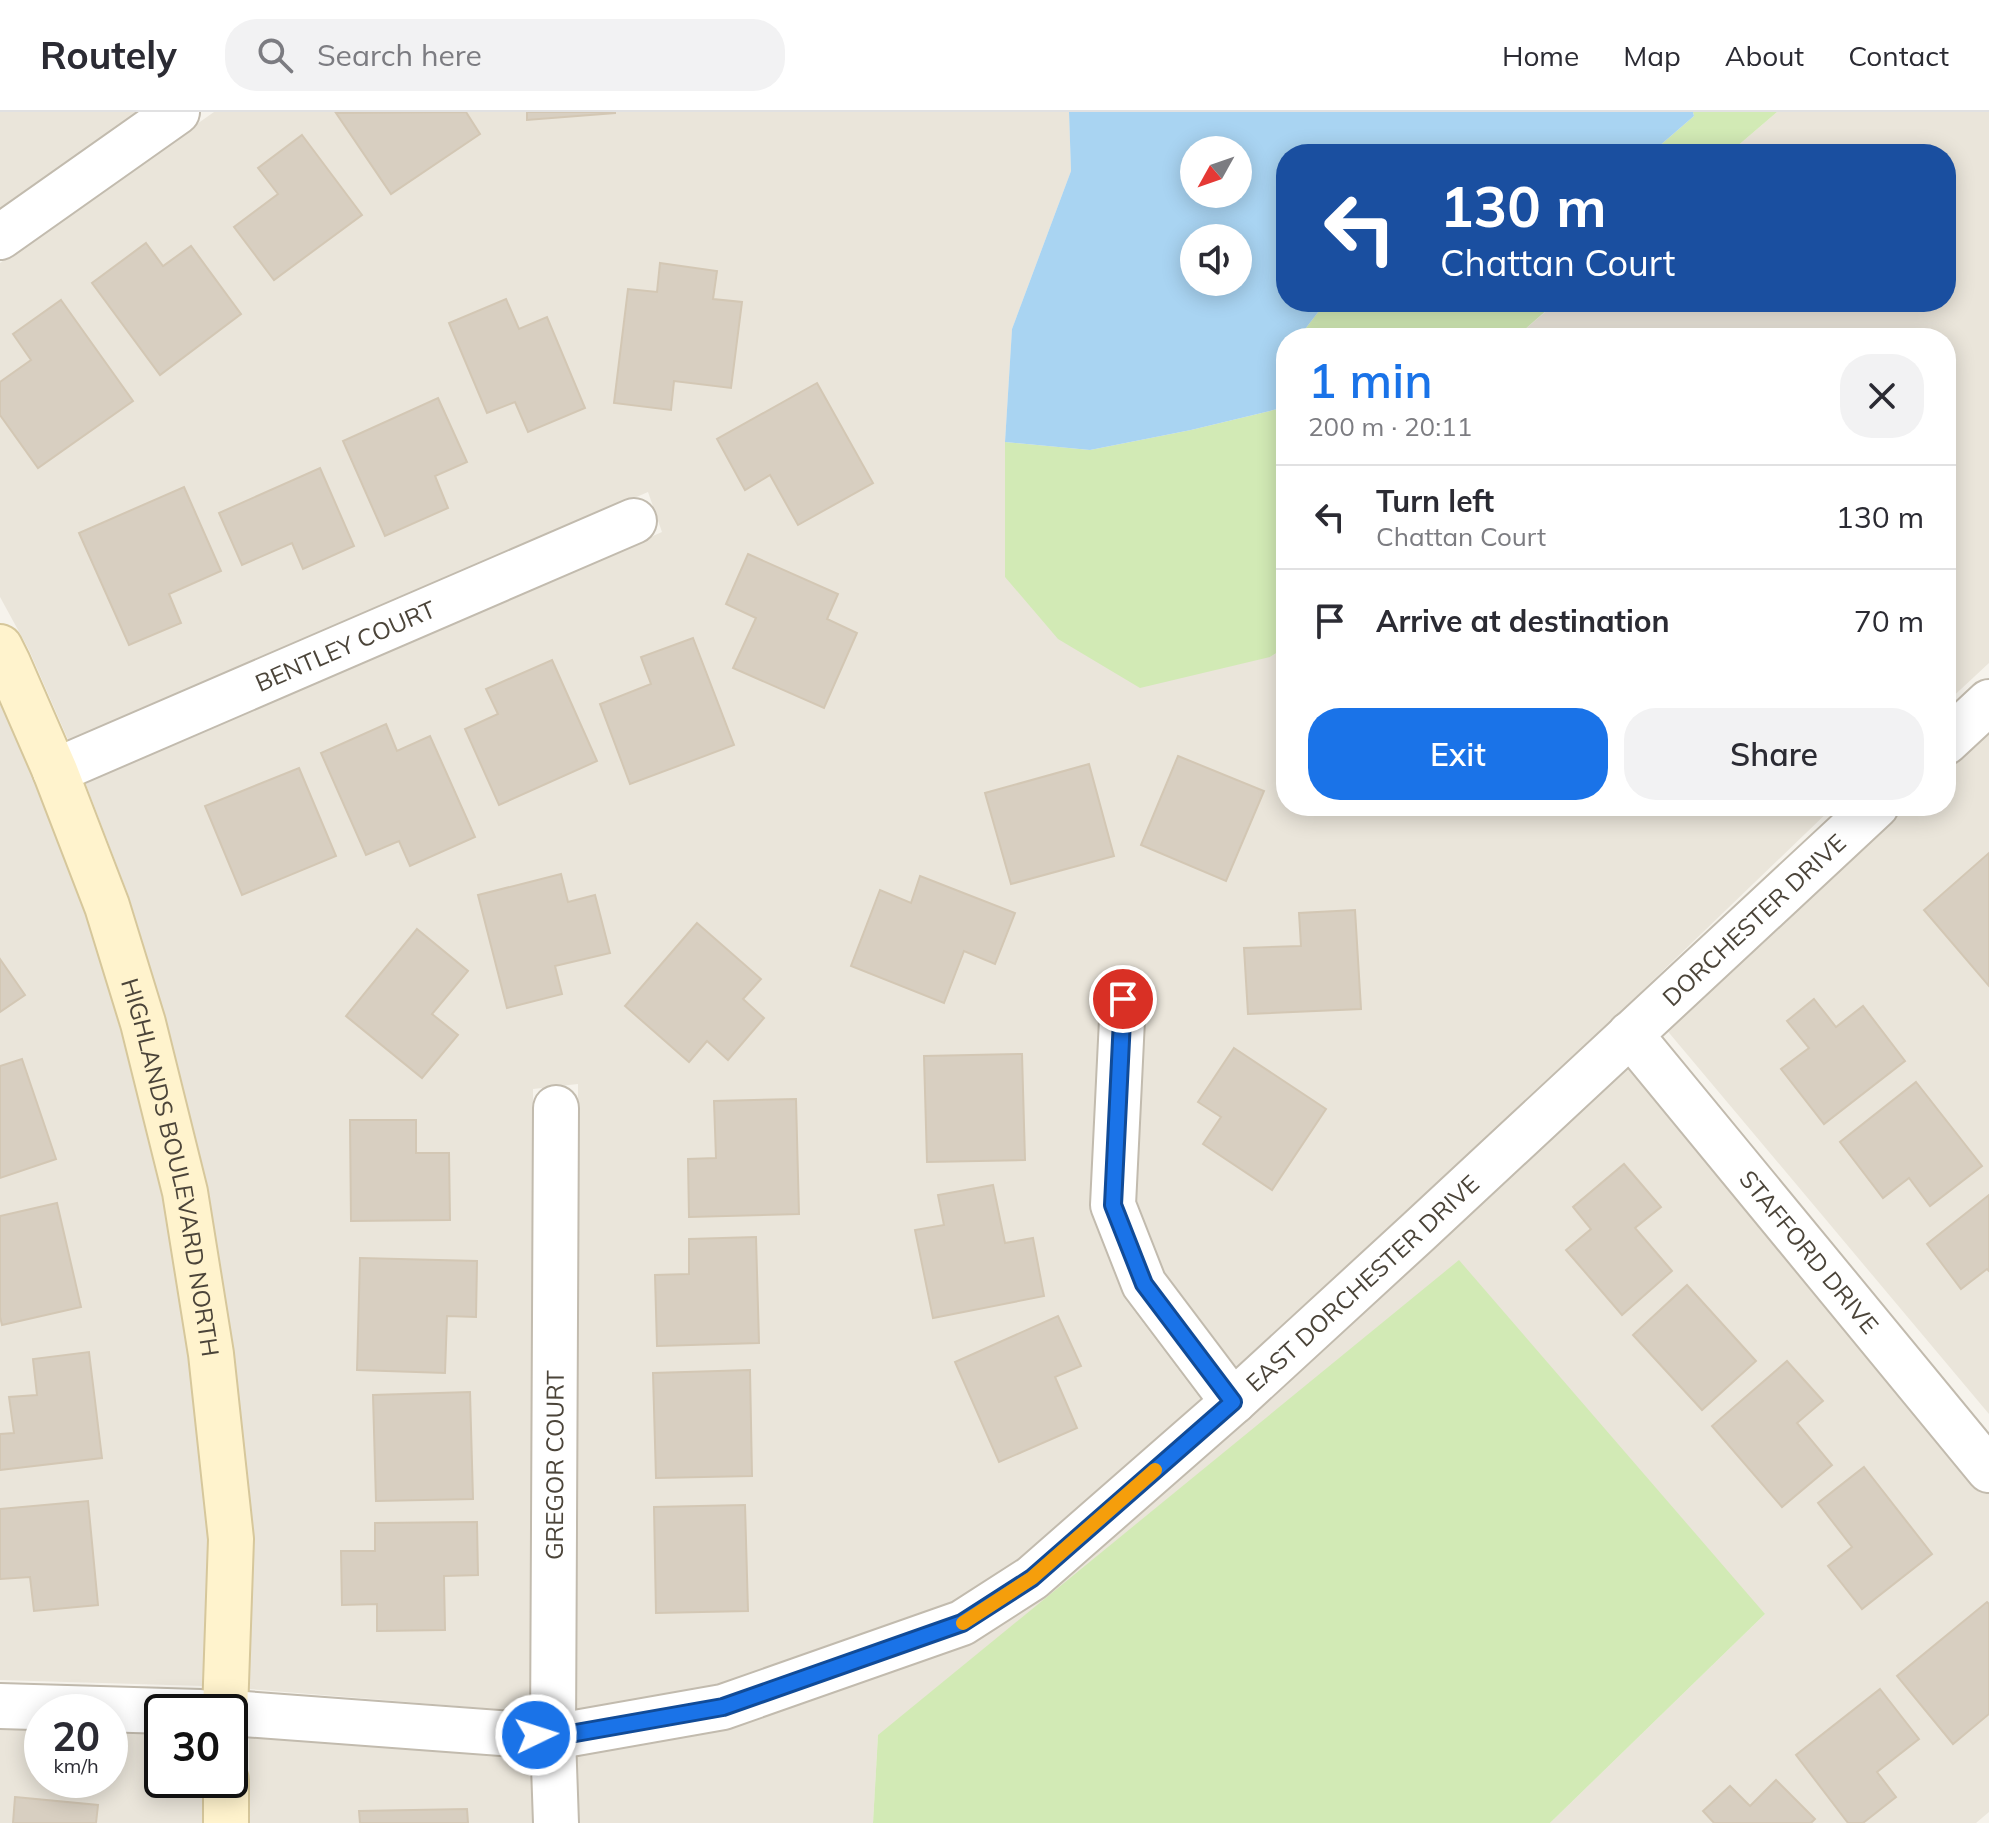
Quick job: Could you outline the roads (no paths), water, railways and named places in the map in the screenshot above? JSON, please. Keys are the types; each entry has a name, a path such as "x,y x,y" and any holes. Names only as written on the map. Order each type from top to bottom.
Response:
{"street":[{"path":"0,237 177,112"},
{"name":"BENTLEY COURT","path":"55,771 634,521"},
{"name":"HIGHLANDS BOULEVARD NORTH","path":"0,647 55,771 112,920 143,1023 185,1192 211,1354 231,1539 228,1694"},
{"path":"1956,733 1989,702"},
{"name":"DORCHESTER DRIVE","path":"1630,1034 1865,816"},
{"path":"1123,999 1113,1205 1144,1284 1233,1402"},
{"name":"EAST DORCHESTER DRIVE","path":"248,1714 553,1737 723,1707 962,1623 1032,1578 1233,1402 1630,1034"},
{"name":"STAFFORD DRIVE","path":"1630,1034 1989,1470"},
{"name":"GREGOR COURT","path":"556,1108 553,1737 556,1823"},
{"path":"0,1706 144,1710"},
{"path":"226,1798 226,1823"}],"water":[{"path":"1069,112 1693,112 1694,116 1662,144 1276,144 1276,312 1318,312 1306,328 1276,328 1276,409 1090,450 1005,442 1012,329 1071,171"}]}
